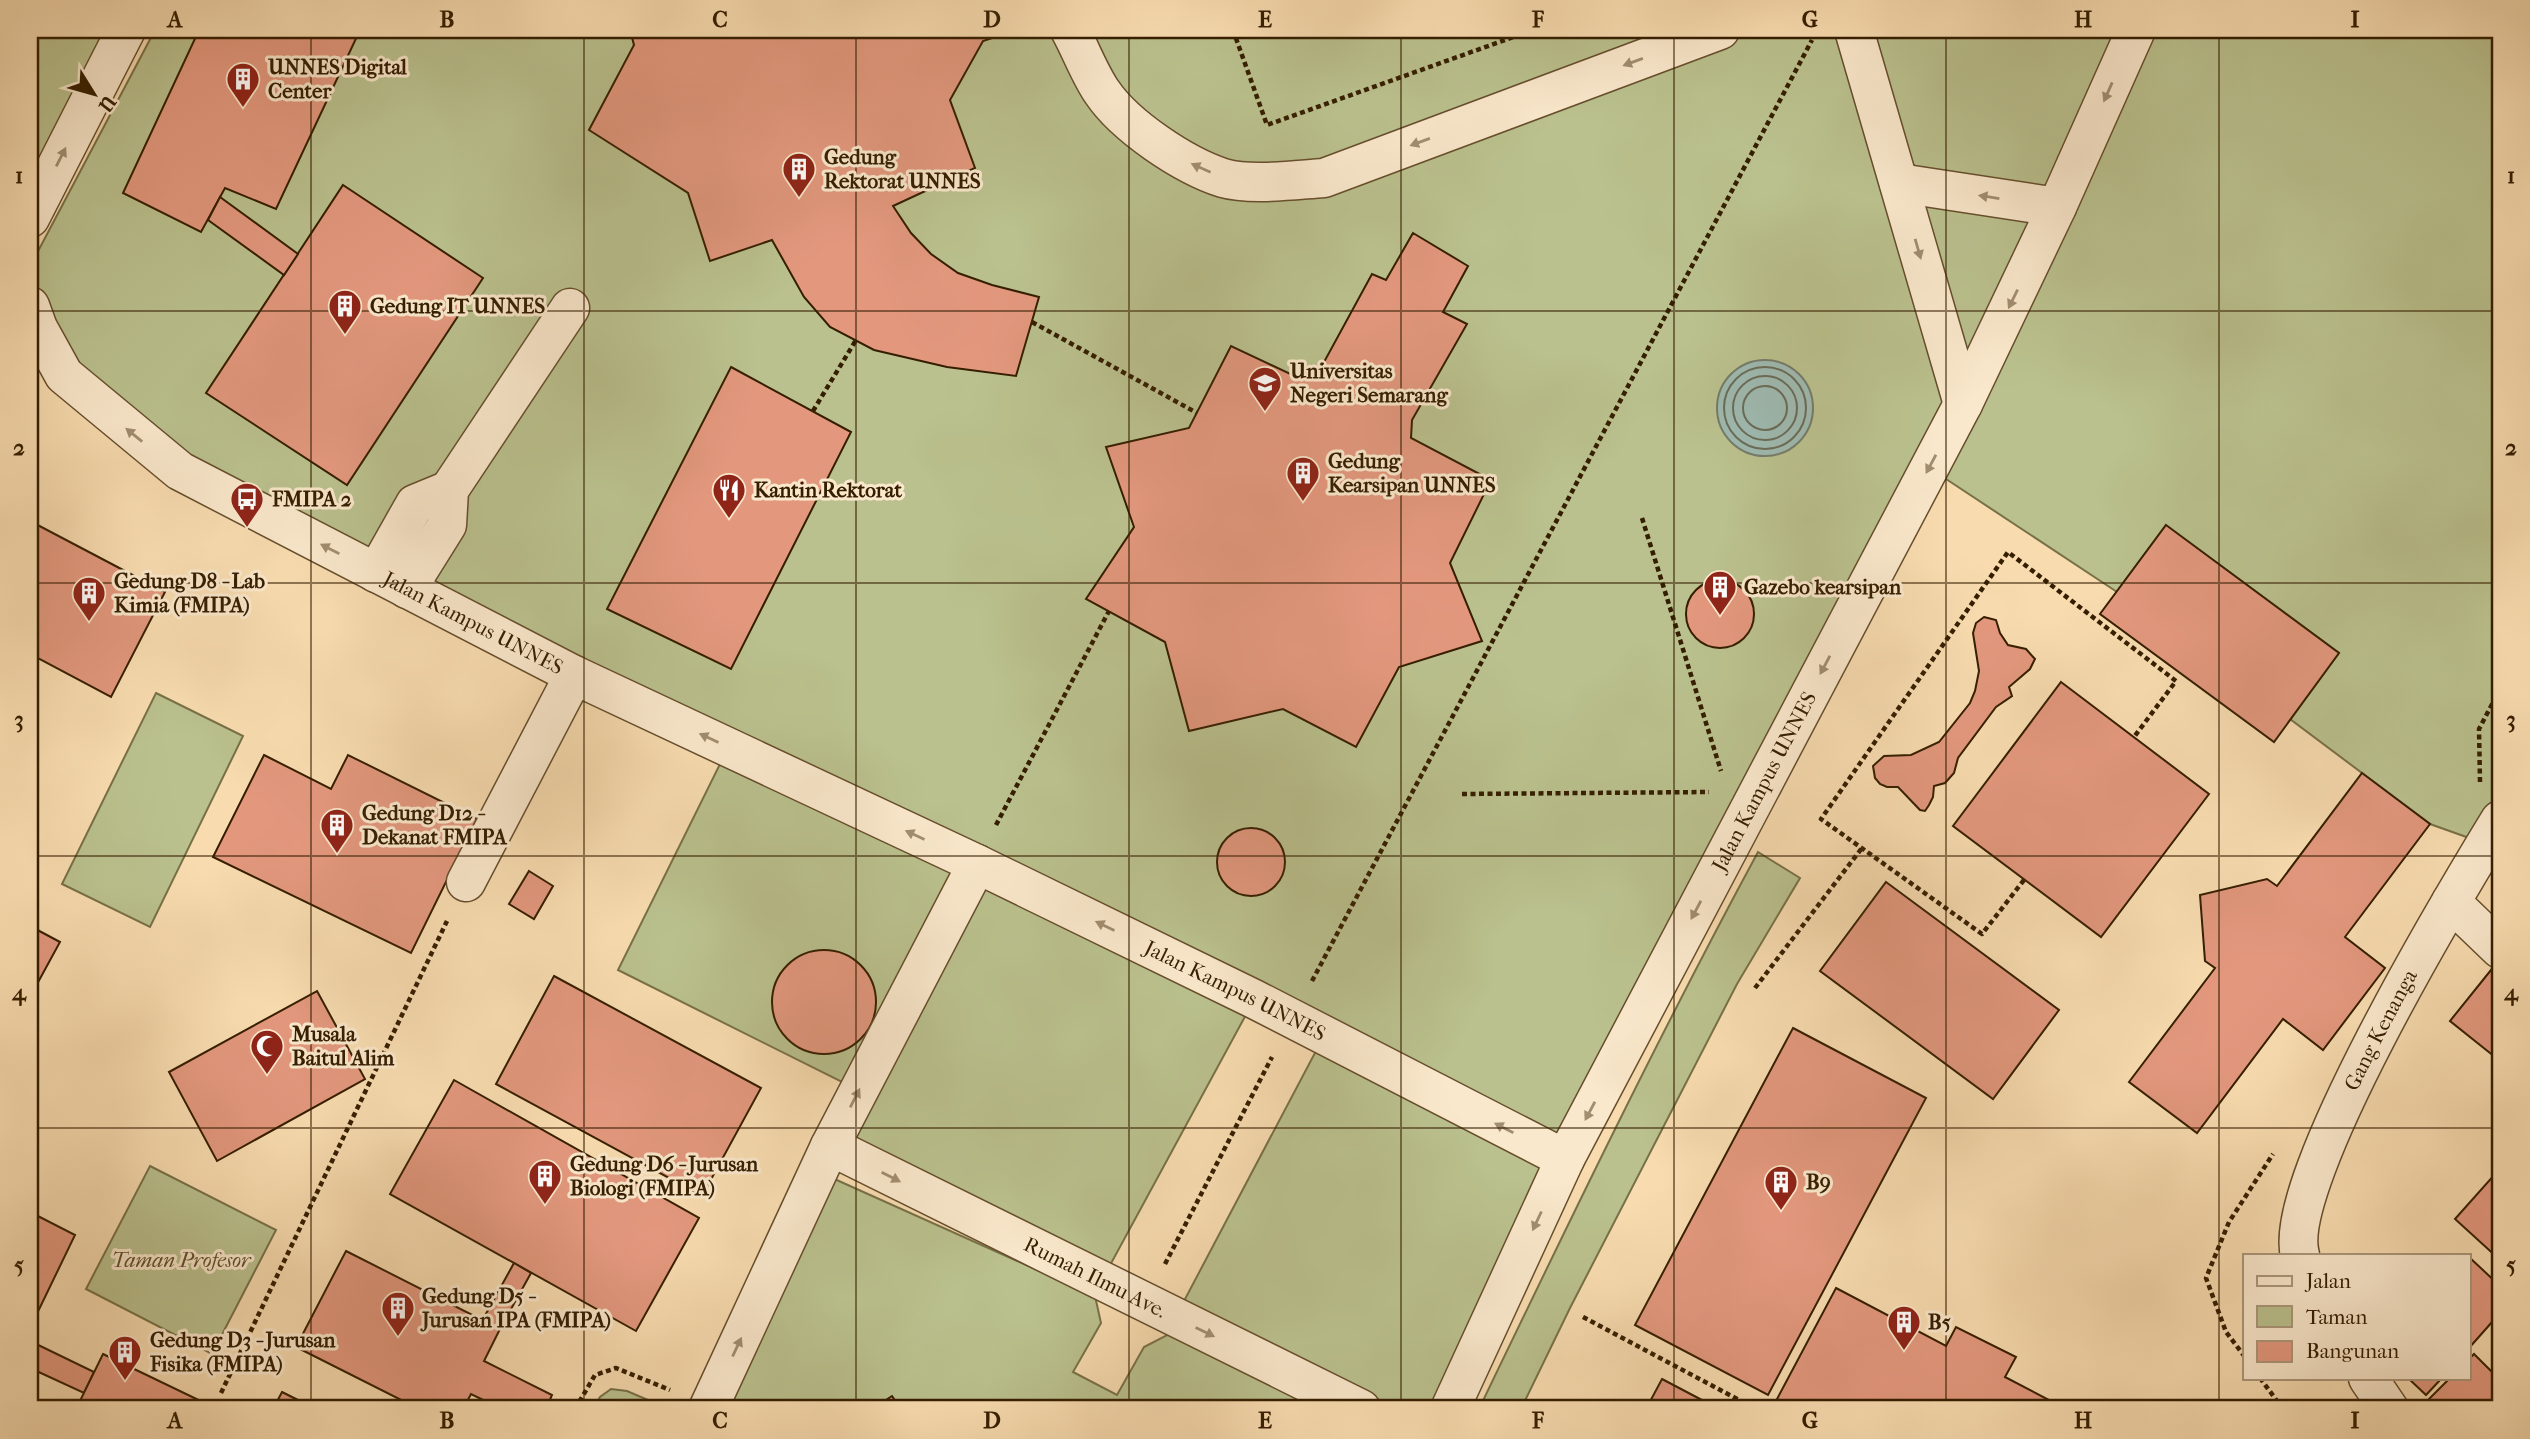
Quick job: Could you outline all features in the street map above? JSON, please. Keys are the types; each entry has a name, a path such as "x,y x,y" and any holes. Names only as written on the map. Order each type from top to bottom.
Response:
{"street":[{"path":"30,218 126,30"},
{"path":"1070,30 1102,92 1122,115 1150,137 1191,163 1224,178 1272,182 1324,178 1720,30"},
{"path":"1854,30 1963,404"},
{"name":"Jalan Kampus UNNES","path":"1450,1409 1565,1159 1963,404 2057,207 2136,30"},
{"path":"1899,183 2057,207"},
{"name":"Jalan Kampus UNNES","path":"30,306 47,369 180,471 574,675 977,864 1292,1019 1565,1159"},
{"path":"391,581 447,524 449,490 570,308"},
{"path":"466,882 574,675"},
{"name":"Gang Kenanga","path":"2300,1254 2296,1243 2310,1181 2335,1122 2365,1059 2451,902 2500,820"},
{"path":"708,1409 830,1146 977,864"},
{"path":"2451,902 2500,948"},
{"name":"Rumah Ilmu Ave.","path":"830,1146 1361,1409"},
{"path":"2369,1380 2389,1409"}],"path":[{"path":"1233,30 1267,125 1533,30"},
{"path":"1145,1302 1292,1019 1818,30"},
{"path":"1032,322 1197,413"},
{"path":"813,411 856,340"},
{"path":"1642,518 1724,778"},
{"path":"2024,880 1982,934 1821,819 2008,552 2176,681 2134,737"},
{"path":"977,864 1109,611"},
{"path":"1462,794 1714,792"},
{"path":"1755,988 1862,848"},
{"path":"222,1393 466,882"},
{"path":"1583,1317 1756,1409"},
{"path":"575,1409 595,1375 616,1368 708,1409"},
{"path":"2261,1380 2283,1409"}],"green space":[{"path":"30,30 112,30 30,195"},
{"path":"155,30 1847,30 1952,402 1559,1140 575,664 185,458 78,370 46,315 35,280 36,255"},
{"path":"1862,30 2120,30 2049,193 1908,176"},
{"path":"2147,30 2500,30 2500,795 2472,839 2430,824 2290,719 2339,653 2166,526 2117,592 1940,475"},
{"path":"1915,199 2039,217 1964,368"},
{"path":"156,693 243,736 150,927 62,884"},
{"path":"724,756 958,871 850,1086 618,970"},
{"path":"1758,852 1800,878 1737,984 1521,1409 1479,1409 1650,1059"},
{"path":"981,880 1248,1011 1108,1269 847,1138"},
{"path":"1317,1049 1545,1167 1431,1409 1397,1409 1184,1301"},
{"name":"Taman Profesor","path":"150,1166 276,1230 212,1354 86,1289"},
{"path":"830,1177 1095,1296 1101,1323 1073,1372 1117,1395 1144,1347 1169,1334 1317,1409 722,1409"},
{"path":"611,1389 627,1391 669,1409 593,1409 600,1397"}],"water":[{"path":"1765,360 1783,363 1799,374 1810,390 1813,408 1810,426 1799,442 1783,453 1765,456 1747,453 1731,442 1720,426 1717,408 1720,390 1731,374 1747,363"}],"building":[{"name":"UNNES Digital Center","path":"199,30 360,30 276,209 225,188 201,232 123,193"},
{"name":"Gedung Rektorat UNNES","path":"630,30 1016,30 983,41 950,100 975,168 893,206 911,233 931,254 958,273 1039,297 1016,376 947,367 874,350 830,327 804,297 772,240 710,261 688,193 589,130 634,45"},
{"name":"Gedung IT UNNES","path":"343,185 483,278 347,485 206,393"},
{"path":"220,197 298,254 284,275 208,220"},
{"name":"Gedung Kearsipan UNNES","path":"1413,233 1468,266 1443,312 1467,324 1412,420 1411,438 1491,480 1450,563 1482,641 1399,667 1356,747 1283,709 1189,731 1165,642 1086,599 1134,527 1106,447 1189,428 1231,346 1303,380 1317,375 1372,274 1386,280"},
{"name":"Kantin Rektorat","path":"731,367 851,432 731,669 607,609"},
{"name":"Gedung D8 - Lab Kimia (FMIPA)","path":"30,521 165,592 111,697 30,654"},
{"path":"2166,525 2339,653 2274,742 2100,614"},
{"name":"Gazebo kearsipan","path":"1720,580 1733,583 1744,590 1751,601 1754,614 1751,627 1744,638 1733,645 1720,648 1707,645 1696,638 1689,627 1686,614 1689,601 1696,590 1707,583"},
{"path":"1984,617 1996,620 2008,645 2026,649 2035,659 2030,669 2009,687 2012,696 1996,707 1958,758 1954,773 1945,783 1934,786 1929,805 1925,811 1920,810 1898,787 1880,784 1875,778 1873,766 1884,756 1911,755 1939,742 1970,703 1979,671 1973,633 1976,623"},
{"path":"2061,682 2209,794 2101,937 1953,826"},
{"name":"Gedung D12 - Dekanat FMIPA","path":"264,755 331,789 348,755 477,819 411,953 213,857"},
{"path":"2362,773 2430,824 2345,937 2385,968 2323,1050 2283,1019 2197,1133 2129,1082 2215,968 2205,961 2200,895 2267,879 2277,886"},
{"path":"1251,828 1264,831 1275,838 1282,849 1285,862 1282,875 1275,886 1264,893 1251,896 1238,893 1227,886 1220,875 1217,862 1220,849 1227,838 1238,831"},
{"path":"529,871 553,886 534,919 509,904"},
{"path":"1886,882 2059,1010 1993,1099 1820,971"},
{"path":"30,926 60,942 30,997"},
{"path":"824,950 844,954 861,965 872,982 876,1002 872,1022 861,1039 844,1050 824,1054 804,1050 787,1039 776,1022 772,1002 776,982 787,965 804,954"},
{"path":"2491,970 2500,977 2500,1061 2450,1021"},
{"path":"554,976 761,1088 702,1196 496,1084"},
{"name":"Musala Baitul Alim","path":"317,991 365,1079 217,1161 169,1072"},
{"name":"B9","path":"1793,1028 1926,1098 1768,1395 1635,1325"},
{"name":"Gedung D6 - Jurusan Biologi (FMIPA)","path":"454,1080 699,1218 636,1331 390,1194"},
{"path":"2495,1174 2500,1178 2500,1260 2455,1219"},
{"path":"30,1212 75,1235 30,1328"},
{"name":"Gedung D5 - Jurusan IPA (FMIPA)","path":"346,1251 500,1329 484,1361 552,1395 546,1409 502,1409 471,1394 463,1409 419,1409 296,1347"},
{"path":"2470,1258 2500,1286 2500,1313 2470,1347"},
{"path":"514,1263 531,1273 500,1329 482,1321"},
{"name":"B5","path":"1836,1288 1946,1346 1956,1327 2016,1357 2005,1377 2066,1409 1792,1409 1776,1401"},
{"path":"30,1341 94,1372 84,1393 30,1368"},
{"name":"Gedung D3 - Jurusan Fisika (FMIPA)","path":"103,1354 209,1405 207,1409 76,1409"},
{"path":"2474,1354 2500,1380 2500,1409 2427,1409 2423,1405 2448,1380 2470,1380 2470,1358"},
{"path":"1662,1379 1719,1409 1646,1409"},
{"path":"2410,1380 2440,1380 2426,1395"},
{"path":"282,1392 316,1409 273,1409"},
{"path":"892,1396 901,1409 872,1409"}],"place":[{"name":"UNNES Digital Center","path":"243,109"},
{"name":"Gedung Rektorat UNNES","path":"799,199"},
{"name":"Gedung IT UNNES","path":"345,336"},
{"name":"Universitas Negeri Semarang","path":"1265,413"},
{"name":"Gedung Kearsipan UNNES","path":"1303,503"},
{"name":"Kantin Rektorat","path":"729,520"},
{"name":"FMIPA 2","path":"247,529"},
{"name":"Gazebo kearsipan","path":"1720,617"},
{"name":"Gedung D8 - Lab Kimia (FMIPA)","path":"89,623"},
{"name":"Gedung D12 - Dekanat FMIPA","path":"337,855"},
{"name":"Musala Baitul Alim","path":"267,1076"},
{"name":"Gedung D6 - Jurusan Biologi (FMIPA)","path":"545,1206"},
{"name":"B9","path":"1781,1212"},
{"name":"Gedung D5 - Jurusan IPA (FMIPA)","path":"398,1338"},
{"name":"B5","path":"1904,1352"},
{"name":"Gedung D3 - Jurusan Fisika (FMIPA)","path":"125,1382"}]}
